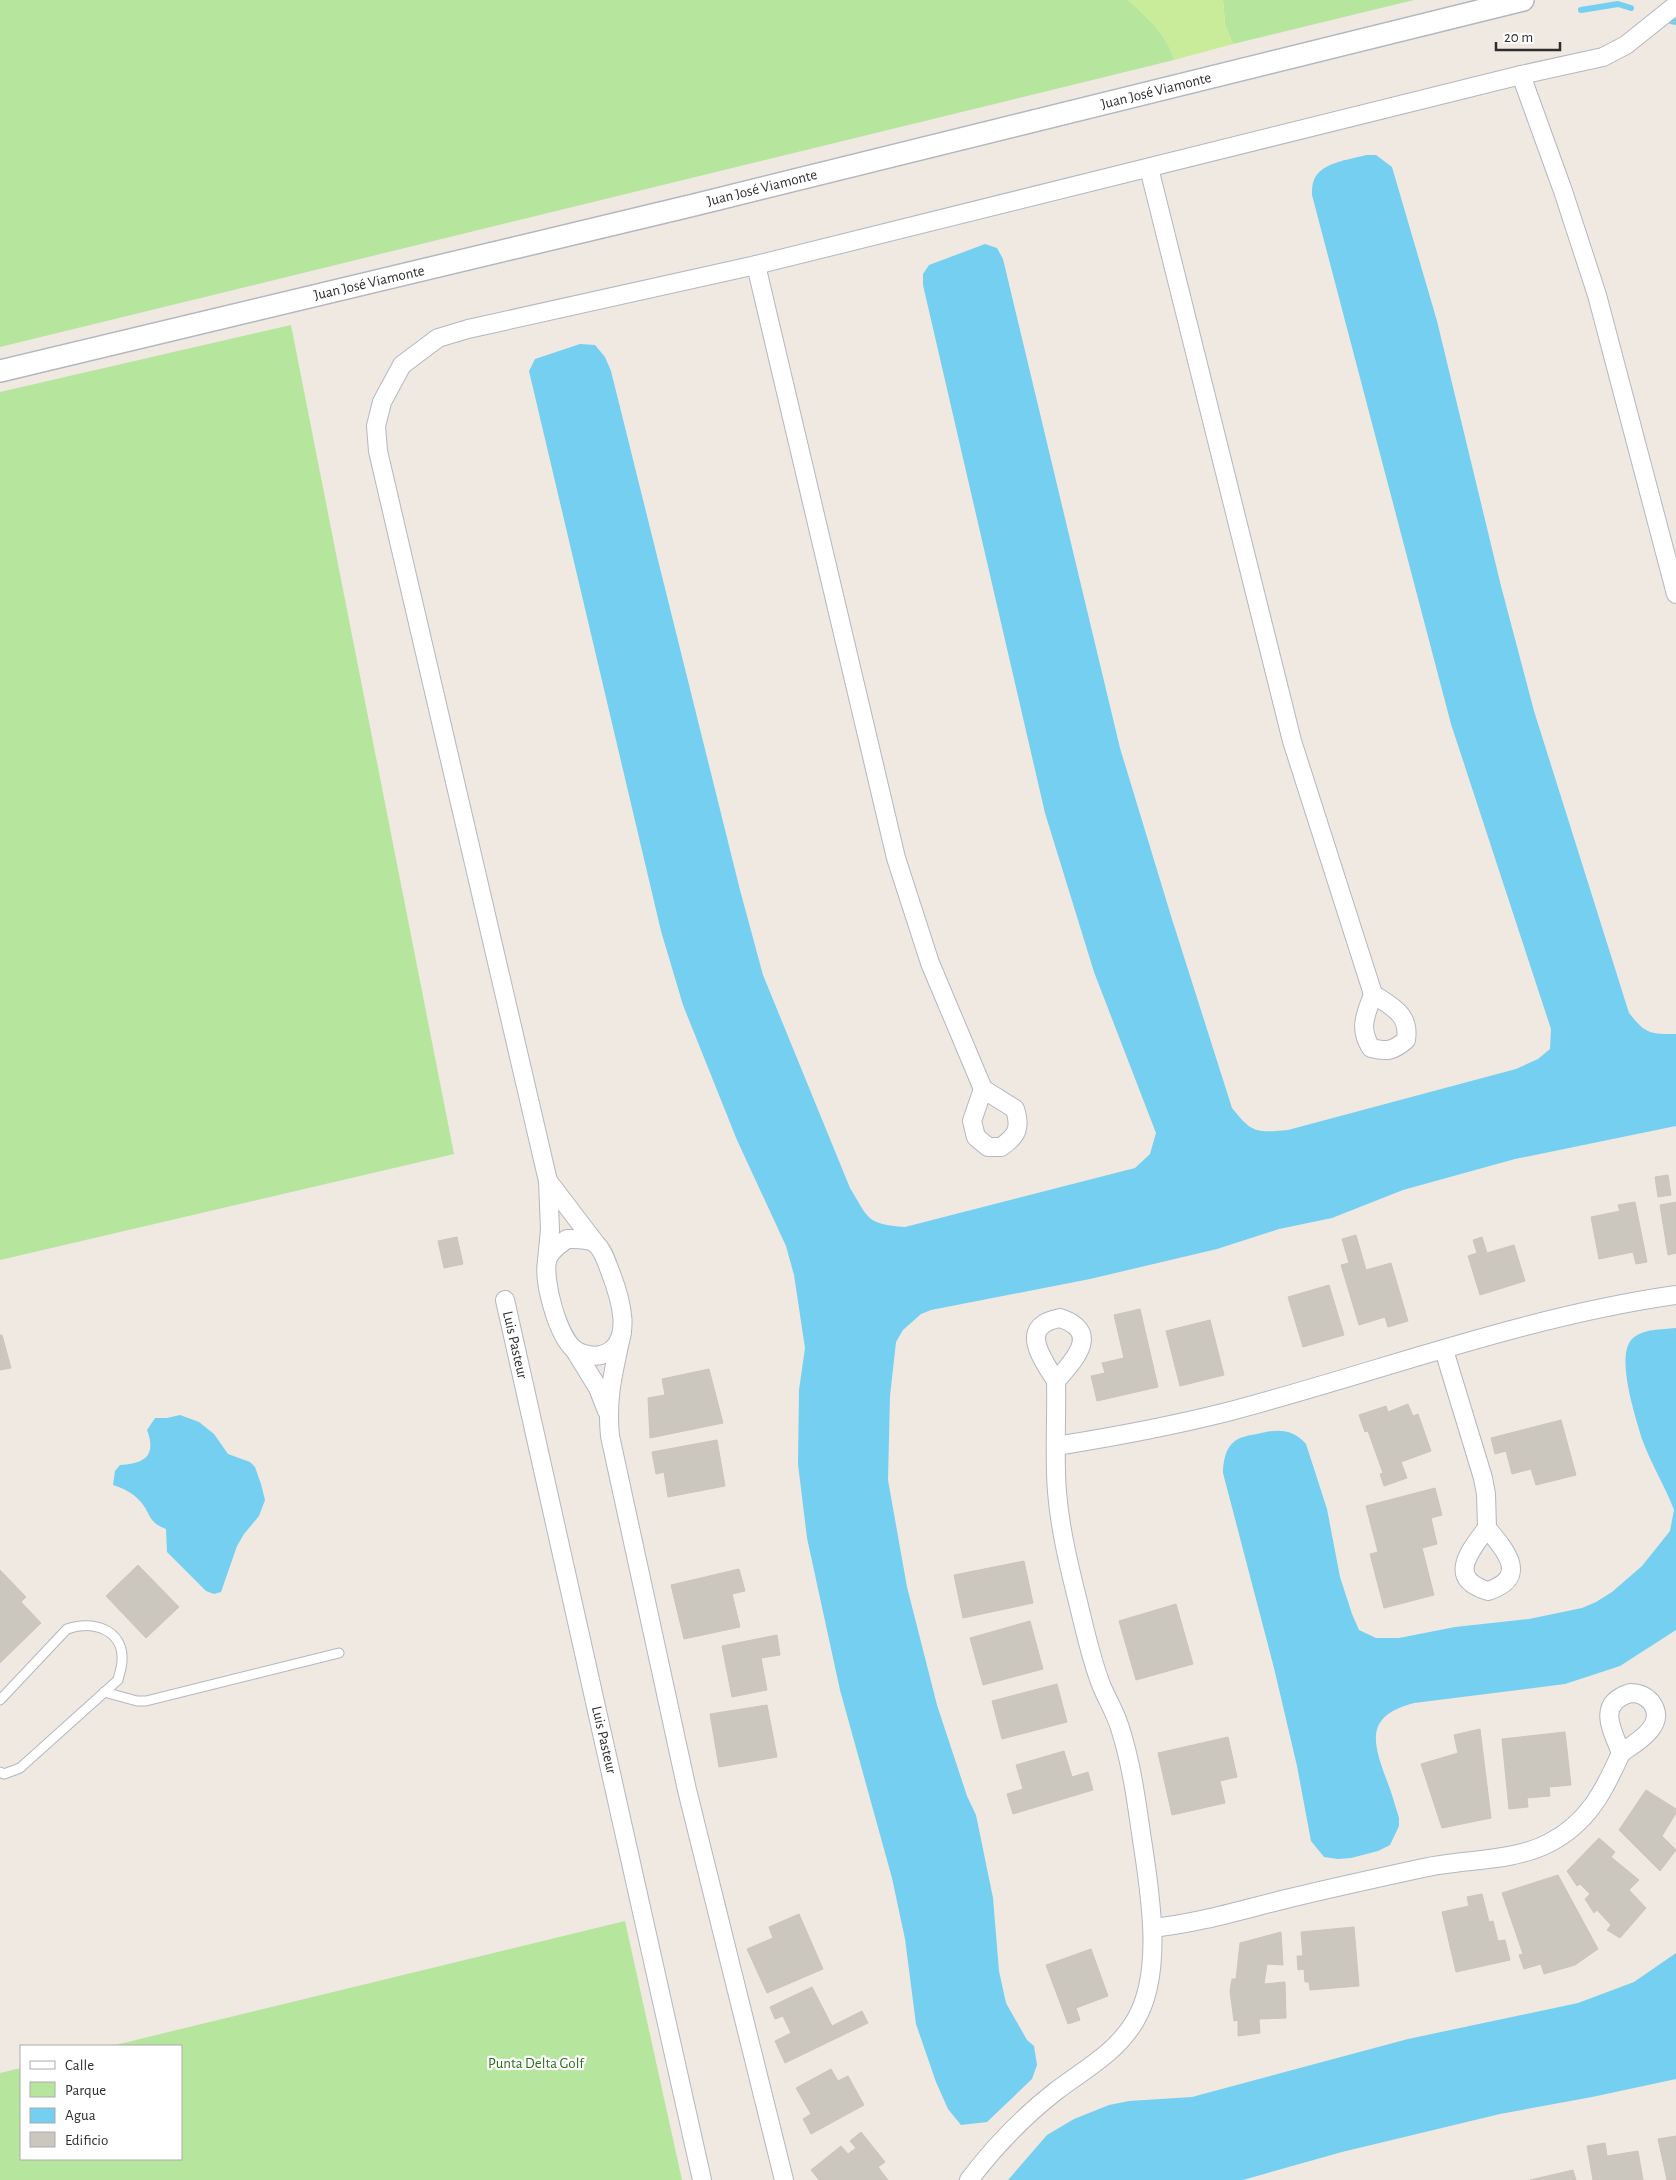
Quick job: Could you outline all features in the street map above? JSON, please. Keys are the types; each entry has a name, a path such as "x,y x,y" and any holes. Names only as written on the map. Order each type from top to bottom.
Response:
{"street":[{"name":"Juan José Viamonte","path":"0,371 694,205 1523,0"},
{"path":"784,2180 687,1790 612,1446 607,1411 598,1388 557,1323 547,1281 550,1230 548,1181 382,470 376,426 382,402 402,365 438,338 468,329 756,265 1521,75 1603,57 1626,45 1676,5"},
{"path":"1521,75 1563,191 1597,295 1676,594"},
{"path":"1149,168 1292,741 1373,994"},
{"path":"756,265 896,858 930,963 983,1089"},
{"path":"548,1181 606,1259 618,1293 623,1319 622,1332 610,1387 607,1411"},
{"path":"547,1260 555,1247 567,1239 580,1238 596,1244"},
{"path":"1056,1446 1226,1412 1580,1312 1676,1295"},
{"name":"Luis Pasteur","path":"505,1300 702,2180"},
{"path":"574,1349 586,1354 601,1355 615,1346 622,1332"},
{"path":"1444,1350 1483,1478 1486,1494 1487,1528"},
{"path":"969,2180 1025,2118 1056,2092 1106,2056 1123,2040 1137,2019 1145,1999 1152,1957 1153,1928 1145,1858 1129,1764 1120,1727 1092,1661 1061,1520 1057,1491 1056,1381"},
{"path":"1153,1928 1190,1924 1425,1867 1529,1851 1548,1844 1564,1834 1584,1817 1600,1798 1621,1754"}],"lane":[{"path":"0,1700 67,1629 80,1624 92,1625 108,1631 120,1644 122,1661 118,1680 20,1768 4,1774 0,1772"},
{"path":"104,1692 137,1701 146,1700 339,1653"}],"green space":[{"path":"0,0 1128,0 1162,35 1174,60 0,347"},
{"path":"1128,0 1223,0 1225,24 1233,44 1174,60 1162,35"},
{"path":"1223,0 1414,0 1233,44 1225,24"},
{"path":"291,325 454,1154 0,1260 0,392"},
{"name":"Punta Delta Golf","path":"625,1921 682,2180 0,2180 0,2073 20,2068 20,2160 182,2160 182,2045 115,2045"}],"water":[{"path":"1366,155 1376,155 1392,167 1437,321 1501,586 1534,711 1629,1013 1644,1029 1660,1034 1676,1034 1676,1126 1515,1159 1403,1190 1332,1218 1279,1229 1217,1249 1090,1279 931,1310 921,1314 903,1330 896,1342 890,1396 888,1480 907,1587 937,1705 967,1796 976,1815 993,1898 999,1971 1006,2003 1027,2040 1034,2046 1037,2065 1032,2079 987,2122 961,2125 948,2109 936,2082 916,2024 905,1939 892,1878 840,1690 807,1538 798,1464 799,1390 805,1348 794,1275 786,1246 737,1140 683,1005 661,931 529,371 535,359 580,344 595,345 605,357 611,371 740,890 763,975 850,1188 865,1213 875,1222 905,1227 1135,1168 1150,1154 1156,1133 1094,972 1045,813 923,285 923,274 929,265 985,244 997,248 1003,259 1120,748 1232,1108 1255,1130 1288,1130 1516,1069 1538,1059 1550,1049 1551,1029 1451,724 1312,195 1314,180 1323,169 1329,165"},
{"path":"1676,1328 1676,1630 1620,1666 1565,1684 1414,1703 1398,1708 1387,1715 1380,1723 1376,1732 1376,1742 1378,1754 1399,1818 1399,1826 1390,1845 1378,1851 1351,1858 1324,1857 1311,1841 1297,1766 1274,1668 1223,1473 1224,1460 1229,1448 1242,1437 1278,1431 1290,1432 1306,1444 1327,1509 1340,1577 1352,1614 1359,1630 1376,1638 1399,1638 1455,1627 1529,1619 1582,1608 1612,1592 1642,1566 1670,1531 1674,1510 1642,1439 1628,1388 1626,1359 1627,1347 1637,1335 1653,1330"},
{"path":"180,1415 199,1422 214,1434 228,1454 250,1462 255,1467 265,1500 259,1516 237,1546 221,1592 214,1594 206,1591 167,1552 166,1529 152,1520 140,1501 134,1496 124,1489 113,1485 115,1471 120,1465 136,1463 146,1457 150,1446 147,1430 155,1418"},
{"path":"1676,1953 1676,2079 1500,2114 1342,2152 1243,2180 1008,2180 1047,2135 1074,2119 1109,2105 1129,2101 1192,2097 1408,2039 1578,2003 1634,1982"}],"building":[{"path":"1668,1175 1671,1195 1658,1197 1655,1177"},
{"path":"1635,1202 1647,1262 1636,1264 1633,1252 1599,1259 1591,1217 1620,1211 1618,1205"},
{"path":"1676,1202 1676,1253 1668,1255 1660,1205"},
{"path":"1356,1235 1366,1270 1391,1263 1408,1321 1388,1327 1385,1317 1359,1325 1341,1265 1349,1263 1342,1239"},
{"path":"457,1237 463,1264 444,1268 438,1241"},
{"path":"1482,1237 1487,1253 1514,1245 1525,1281 1480,1295 1468,1256 1477,1253 1473,1240"},
{"path":"1329,1285 1344,1335 1303,1347 1288,1297"},
{"path":"1140,1309 1158,1387 1097,1401 1091,1376 1105,1373 1102,1363 1124,1358 1114,1315"},
{"path":"1210,1320 1224,1375 1180,1386 1166,1331"},
{"path":"0,1335 2,1335 11,1368 0,1370"},
{"path":"709,1369 723,1423 650,1438 648,1398 665,1395 662,1379"},
{"path":"1408,1404 1413,1416 1418,1414 1431,1451 1401,1462 1407,1478 1384,1486 1380,1474 1383,1473 1368,1431 1365,1432 1359,1415 1386,1406 1388,1412"},
{"path":"1561,1420 1576,1475 1536,1485 1531,1469 1512,1474 1506,1451 1495,1454 1491,1438"},
{"path":"717,1440 725,1486 668,1497 664,1472 656,1474 652,1452"},
{"path":"1435,1488 1442,1515 1431,1518 1437,1544 1422,1548 1434,1595 1384,1608 1370,1554 1378,1552 1366,1506"},
{"path":"1024,1561 1033,1603 963,1618 954,1575"},
{"path":"138,1565 179,1607 146,1638 106,1596"},
{"path":"739,1569 745,1591 732,1594 740,1627 684,1639 671,1585"},
{"path":"0,1570 26,1597 21,1602 41,1623 0,1663"},
{"path":"1176,1604 1193,1664 1136,1680 1119,1621"},
{"path":"1030,1621 1043,1669 983,1685 970,1638"},
{"path":"777,1635 780,1655 761,1658 767,1690 732,1697 722,1646"},
{"path":"1057,1684 1067,1722 1002,1739 992,1701"},
{"path":"767,1705 777,1757 719,1767 710,1714"},
{"path":"1480,1729 1491,1818 1442,1828 1421,1764 1458,1753 1454,1735"},
{"path":"1565,1732 1571,1785 1549,1787 1550,1796 1527,1798 1528,1807 1509,1809 1502,1739"},
{"path":"1228,1737 1237,1777 1220,1781 1225,1803 1172,1815 1158,1753"},
{"path":"1064,1751 1072,1777 1088,1772 1093,1790 1013,1814 1007,1794 1023,1789 1016,1765"},
{"path":"1646,1790 1676,1809 1676,1813 1662,1836 1676,1850 1660,1871 1619,1830"},
{"path":"1599,1838 1615,1852 1611,1857 1639,1880 1629,1890 1646,1908 1620,1938 1607,1930 1611,1925 1597,1910 1594,1913 1585,1899 1590,1894 1580,1884 1577,1886 1567,1871"},
{"path":"1558,1875 1598,1949 1575,1965 1544,1974 1541,1964 1524,1969 1519,1955 1523,1954 1502,1893"},
{"path":"1482,1894 1489,1922 1493,1921 1498,1941 1505,1940 1510,1960 1456,1972 1442,1912 1469,1906 1467,1897"},
{"path":"799,1914 823,1969 767,1993 747,1949 773,1938 769,1927"},
{"path":"1354,1927 1359,1986 1310,1990 1309,1982 1305,1982 1304,1969 1298,1970 1297,1956 1303,1956 1301,1932"},
{"path":"1281,1932 1283,1965 1267,1964 1264,1984 1285,1982 1286,2018 1259,2019 1260,2033 1238,2036 1238,2020 1234,2021 1230,1991 1232,1979 1236,1979 1240,1943"},
{"path":"1091,1949 1108,1996 1076,2008 1080,2020 1068,2024 1046,1965"},
{"path":"812,1987 832,2026 862,2011 868,2023 785,2063 775,2041 791,2033 783,2016 775,2019 770,2007"},
{"path":"831,2069 838,2081 848,2076 864,2105 811,2134 803,2119 811,2114 796,2088"},
{"path":"861,2132 885,2162 878,2167 888,2180 819,2180 811,2170 841,2146 848,2154 856,2148 850,2141"},
{"path":"1676,2136 1676,2180 1667,2180 1658,2139"},
{"path":"1605,2143 1607,2156 1638,2151 1643,2180 1593,2180 1587,2146"},
{"path":"1573,2170 1576,2180 1530,2180"}],"waterway":[{"path":"1581,10 1618,4 1631,8"},
{"path":"1671,21 1676,22"}]}
